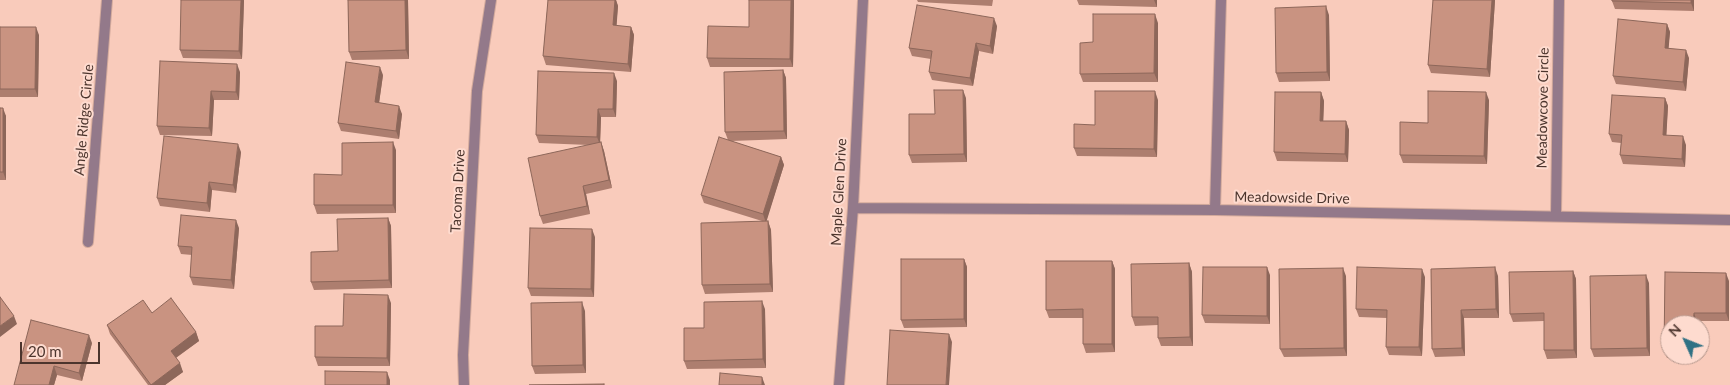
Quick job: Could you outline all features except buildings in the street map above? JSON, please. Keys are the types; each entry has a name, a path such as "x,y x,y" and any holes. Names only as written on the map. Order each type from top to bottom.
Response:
{"street":[{"name":"Angle Ridge Circle","path":"88,242 107,0"},
{"name":"Tacoma Drive","path":"464,385 477,91 492,0"},
{"name":"Maple Glen Drive","path":"840,385 853,208 863,0"},
{"path":"1215,210 1221,0"},
{"name":"Meadowcove Circle","path":"1556,216 1559,0"},
{"name":"Meadowside Drive","path":"853,208 1215,210 1730,220"}]}
